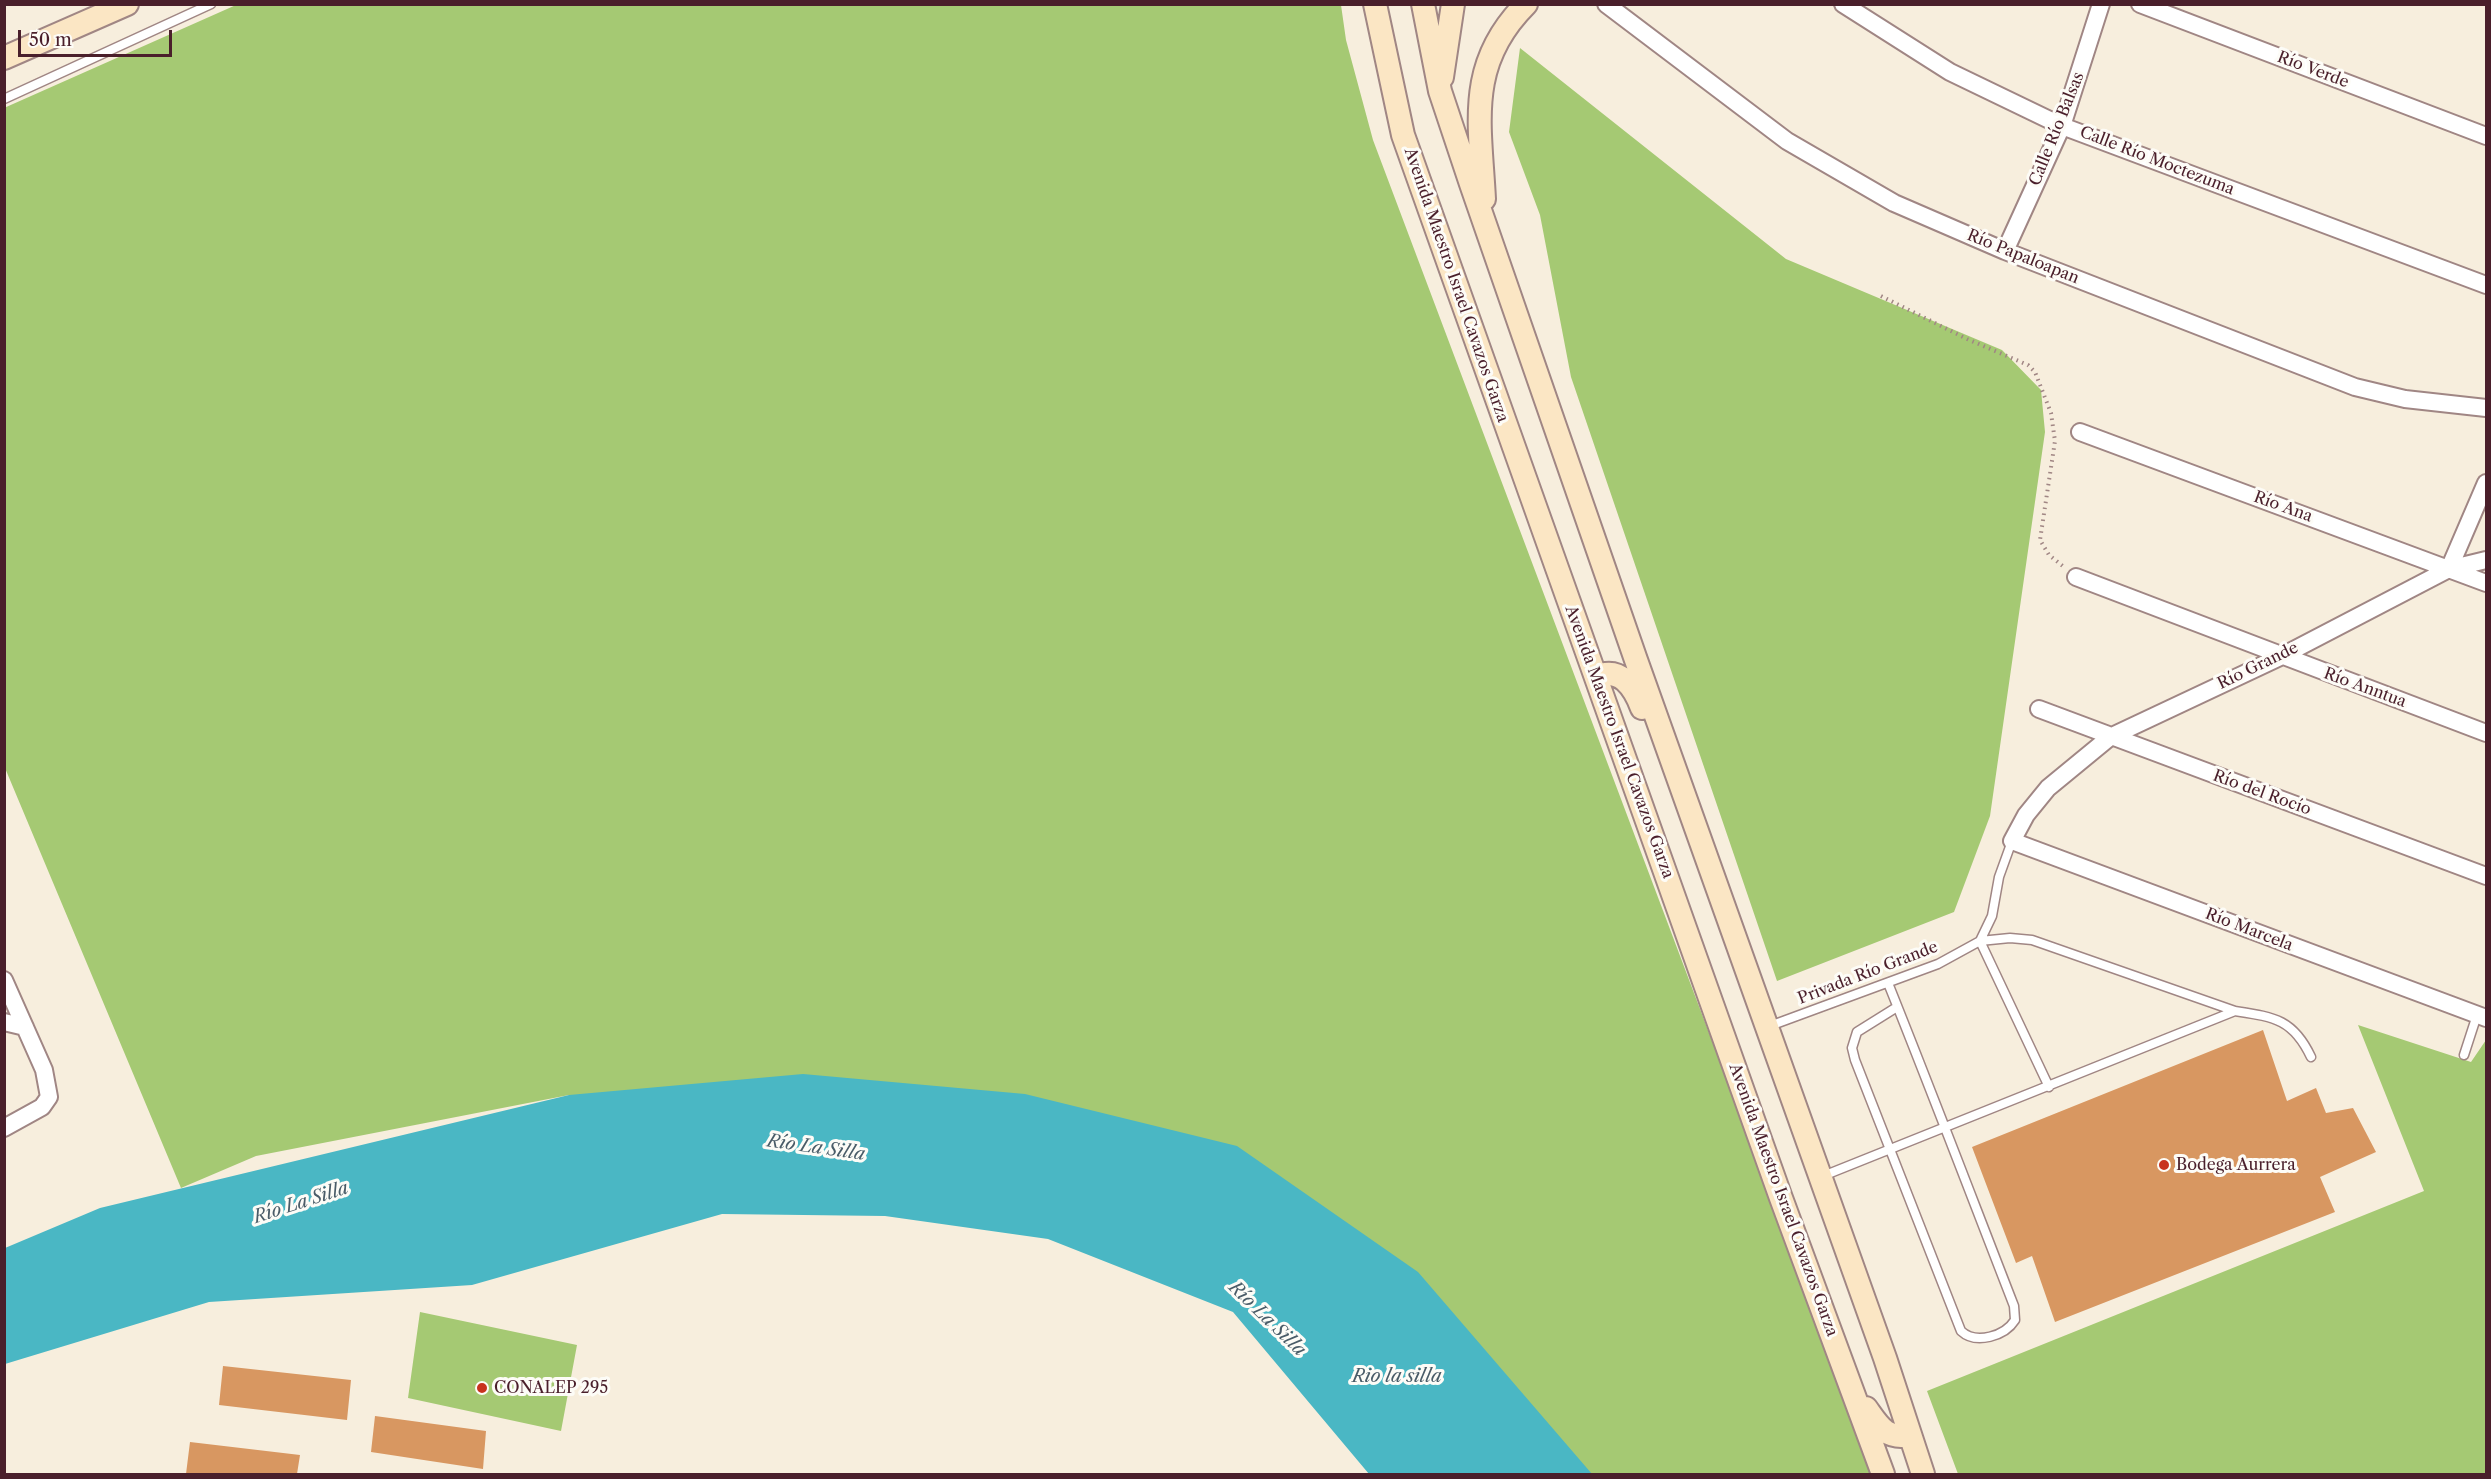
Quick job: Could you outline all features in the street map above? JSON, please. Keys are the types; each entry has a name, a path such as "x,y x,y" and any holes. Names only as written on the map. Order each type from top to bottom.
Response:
{"main road":[{"path":"4,58 127,4"},
{"name":"Avenida Maestro Israel Cavazos Garza","path":"1375,4 1403,135 1883,1474"},
{"path":"1423,4 1440,91 1486,227 1923,1474"},
{"path":"1440,91 1453,4"},
{"path":"1486,227 1479,122 1481,83 1497,39 1526,4"},
{"path":"1596,677 1609,673 1617,675 1629,684 1652,730 1667,746"},
{"path":"1853,1394 1887,1434 1897,1437 1910,1435"}],"street":[{"name":"Río Papaloapan","path":"1606,4 1787,141 1894,203 2005,251 2355,387 2405,399 2487,408"},
{"name":"Calle Río Moctezuma","path":"1843,4 1950,72 2062,126 2487,285"},
{"name":"Calle Río Balsas","path":"2005,251 2062,126 2101,4"},
{"name":"Río Verde","path":"2140,4 2487,136"},
{"name":"Río Ana","path":"2080,432 2487,583"},
{"path":"2449,569 2486,487"},
{"path":"2449,569 2487,560"},
{"name":"Río Grande","path":"2012,841 2026,815 2048,788 2110,737 2280,657 2449,569"},
{"name":"Río Anntua","path":"2076,577 2280,657 2487,733"},
{"name":"Río del Rocío","path":"2039,709 2487,876"},
{"name":"Río Marcela","path":"2012,841 2482,1017"},
{"path":"4,980 44,1070 49,1097 42,1107 4,1128"},
{"path":"4,1022 25,1027"}],"lane":[{"path":"4,99 211,4"},
{"path":"1980,941 1992,916 1999,877 2012,841"},
{"path":"1980,941 2010,938 2032,940 2235,1011 2269,1016 2293,1027 2311,1057"},
{"path":"1980,941 2049,1087"},
{"name":"Privada Río Grande","path":"1767,1027 1938,964 1980,941"},
{"path":"1888,983 2014,1306 2015,1320 2003,1332 1975,1338 1966,1336 1961,1330 1889,1150 1852,1048 1857,1032 1897,1007"},
{"path":"1820,1177 2235,1011"},
{"path":"2464,1055 2482,1017"}],"path":[{"path":"1881,296 1967,339 2028,365 2035,372 2050,412 2055,441 2040,540 2049,555 2076,577"}],"green space":[{"path":"236,5 1341,5 1346,40 1373,140 1875,1474 1505,1474 1328,1256 569,1095 256,1156 181,1188 5,768 4,108"},
{"path":"1520,48 1786,259 2002,350 2041,390 2045,432 1990,816 1954,912 1777,981 1571,377 1540,215 1509,132"},
{"path":"2358,1025 2471,1062 2486,1040 2486,1474 1958,1474 1927,1391 2424,1191"},
{"path":"420,1312 577,1345 561,1431 408,1398"}],"water":[{"name":"Rio la silla","path":"803,1074 1025,1094 1237,1146 1418,1272 1592,1474 1369,1474 1233,1312 1048,1239 885,1216 722,1214 472,1285 209,1302 5,1364 5,1248 100,1208 569,1095"}],"building":[{"name":"Bodega Aurrera","path":"2263,1030 2287,1101 2316,1088 2326,1113 2353,1108 2376,1152 2320,1177 2335,1212 2055,1322 2032,1256 2016,1263 1972,1147"},
{"path":"223,1366 351,1380 347,1420 219,1405"},
{"path":"375,1416 486,1431 483,1469 371,1452"},
{"path":"190,1442 300,1455 297,1474 186,1474"}],"place":[{"name":"Bodega Aurrera","path":"2164,1165"},
{"name":"CONALEP 295","path":"482,1388"}],"water label":[{"name":"Río La Silla","path":"816,1148"},
{"name":"Río La Silla","path":"301,1203"},
{"name":"Río La Silla","path":"1267,1319"}]}
